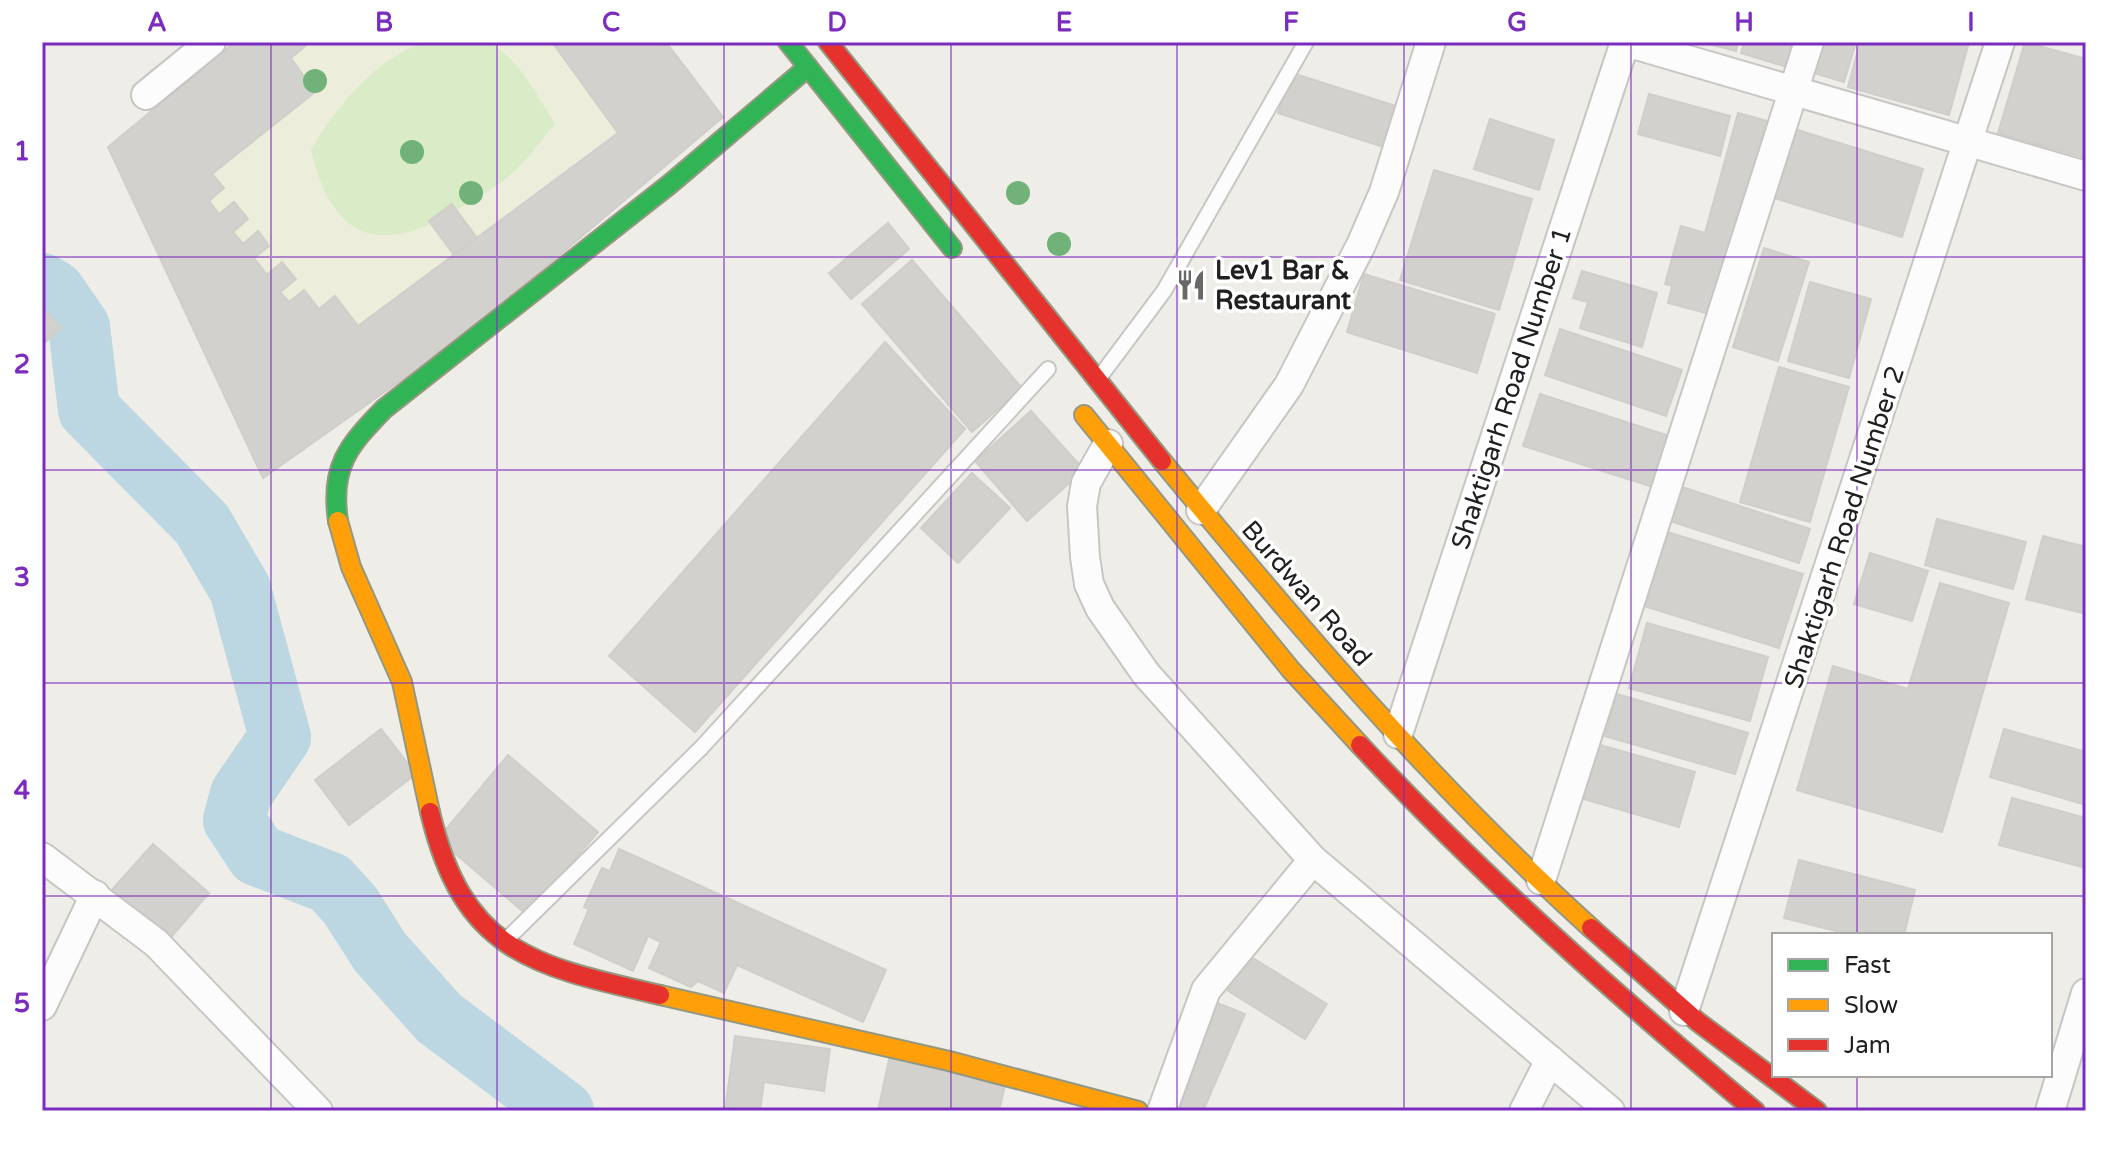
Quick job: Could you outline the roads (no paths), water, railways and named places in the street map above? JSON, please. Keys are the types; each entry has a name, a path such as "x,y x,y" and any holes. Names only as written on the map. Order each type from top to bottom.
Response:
{"main road":[{"path":"788,42 965,264"},
{"name":"Burdwan Road","path":"828,42 1201,510 1398,734 1541,880 1684,1011 1817,1111"},
{"path":"808,67 647,203 384,409 350,445 338,466 334,492 337,528 410,704 437,849 477,920 503,943 591,979 949,1061 1138,1111"},
{"path":"1074,402 1291,670 1423,813 1597,979 1755,1111"}],"street":[{"path":"146,95 211,42"},
{"path":"1201,510 1289,385 1361,245 1384,192 1431,42"},
{"path":"1626,42 2086,176"},
{"name":"Shaktigarh Road Number 1","path":"1398,734 1626,42"},
{"path":"1541,880 1682,431 1809,42"},
{"name":"Shaktigarh Road Number 2","path":"1684,1011 1970,142 2000,42"},
{"path":"1108,444 1086,483 1082,506 1089,584 1100,608 1146,674 1313,860 1610,1111"},
{"path":"42,857 156,943 318,1111"},
{"path":"1162,1111 1206,990 1313,860"},
{"path":"42,1006 95,895"},
{"path":"2050,1111 2086,993"},
{"path":"1524,1111 1550,1060"}],"lane":[{"path":"1097,382 1164,291 1306,42"},
{"path":"503,943 701,748 1048,369"}],"waterway":[{"path":"42,284 54,291 79,327 89,410 202,524 240,589 280,737 241,794 234,820 257,855 330,883 350,905 380,952 439,1018 563,1111"}],"place":[{"name":"Lev1 Bar & Restaurant","path":"1191,285"}]}
